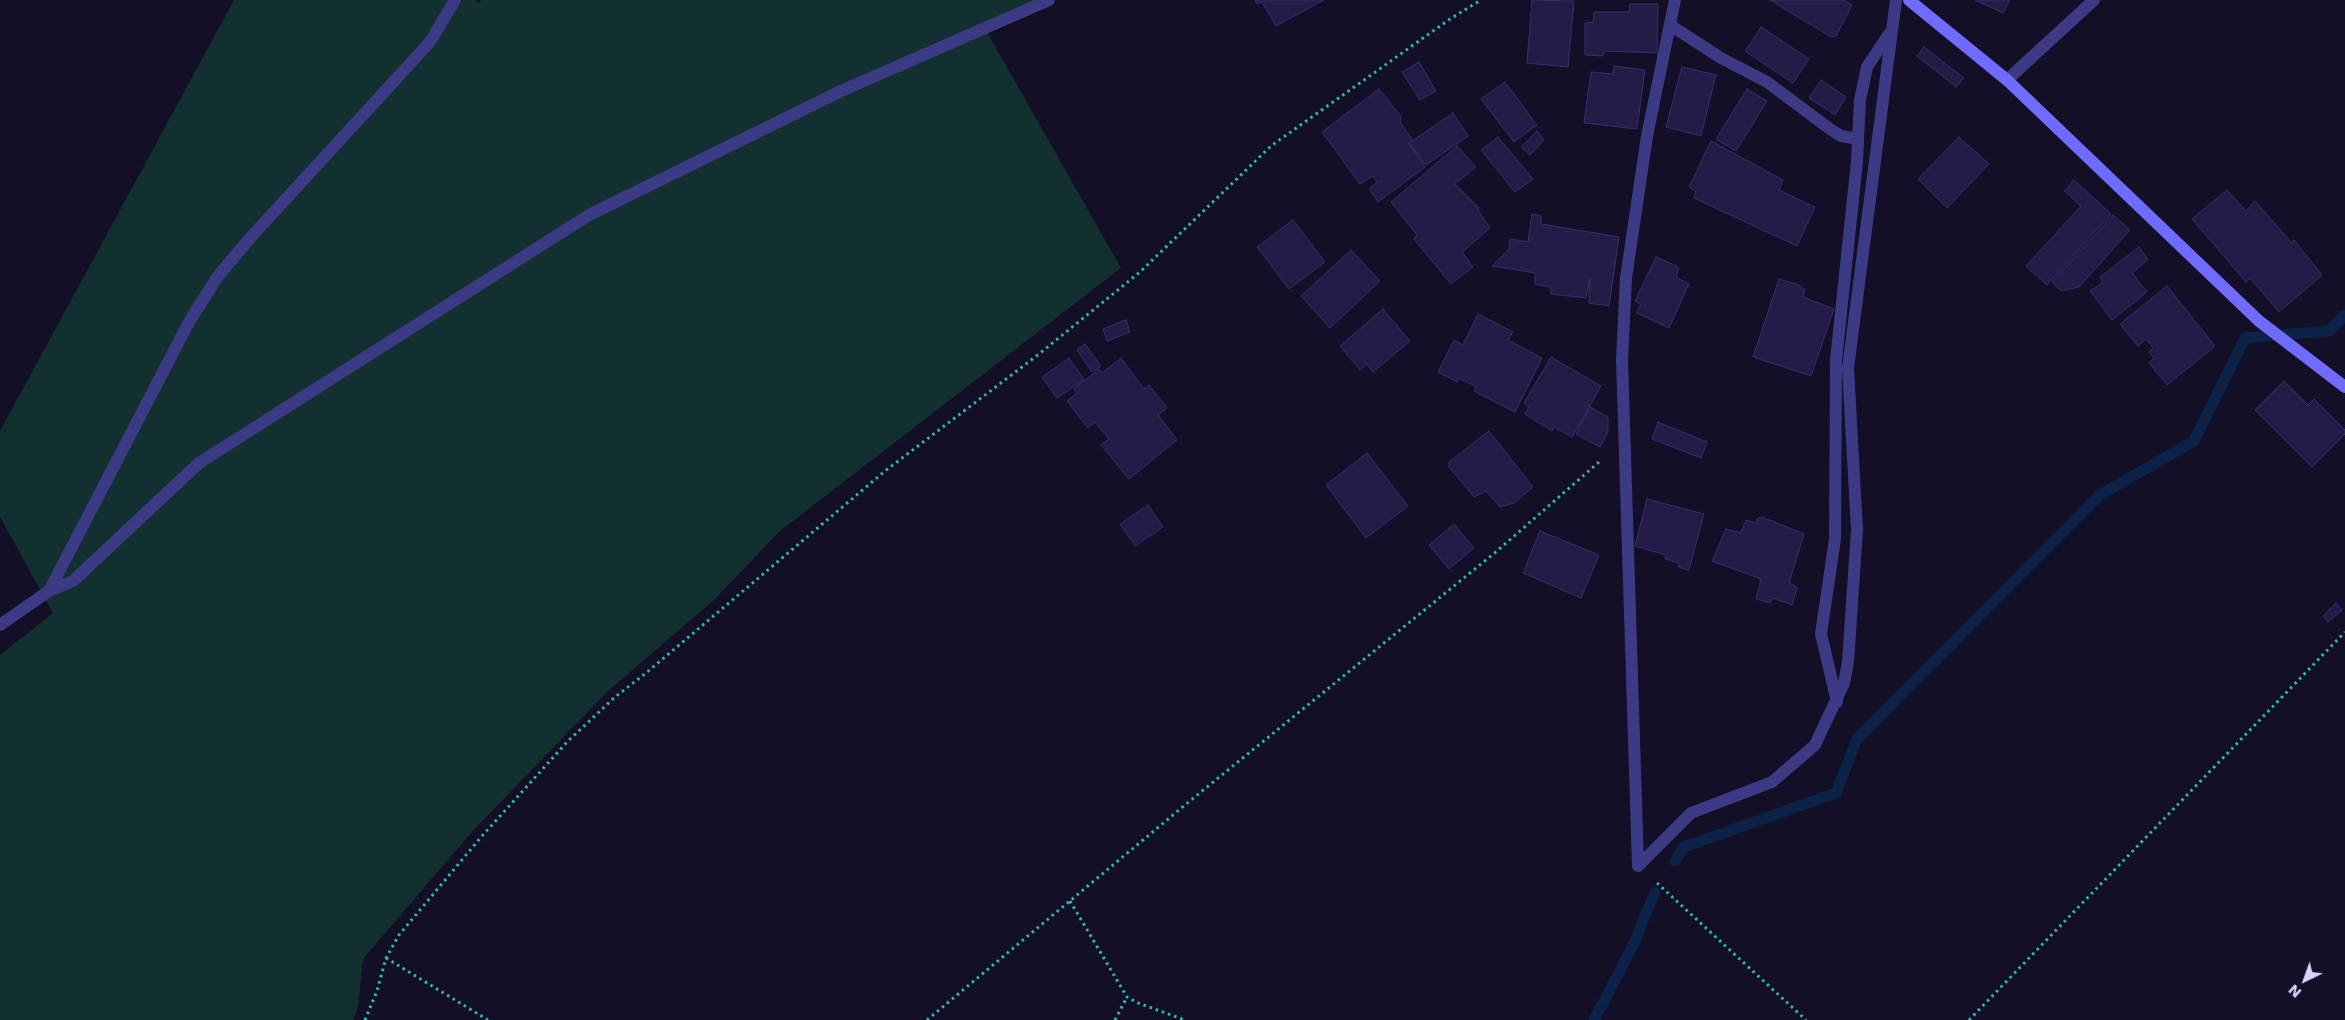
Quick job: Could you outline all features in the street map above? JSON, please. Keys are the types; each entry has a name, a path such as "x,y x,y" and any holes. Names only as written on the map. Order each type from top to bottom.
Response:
{"street":[{"path":"49,591 189,322 218,276 251,237 430,42 455,0"},
{"path":"0,625 49,591 72,581 200,463 589,215 841,91 1049,0"},
{"path":"1638,866 1622,360 1626,278 1647,136 1676,0"},
{"path":"1638,866 1691,814 1772,782 1815,745 1837,702 1848,662 1858,530 1848,368 1896,0"},
{"path":"1909,0 2007,80 2260,321 2345,387"},
{"path":"2007,80 2094,0"},
{"path":"1670,25 1721,58 1767,82 1841,136 1858,139"},
{"path":"1837,702 1821,634 1835,539 1835,379 1860,100 1867,67 1892,30"}],"path":[{"path":"365,1020 377,990 386,958 399,935 482,836 568,742 615,697 885,471 1039,354 1140,272 1271,146 1450,19 1480,0"},
{"path":"927,1020 1497,551 1624,440"},
{"path":"1969,1020 2345,632"},
{"path":"1638,866 1806,1020"},
{"path":"1070,901 1127,997 1138,1003 1185,1020"},
{"path":"386,958 488,1020"},
{"path":"1115,1020 1127,997"}],"green space":[{"path":"234,0 475,0 479,3 481,0 1052,0 983,25 1121,268 780,531 714,600 607,692 471,833 363,959 358,1008 353,1020 0,1020 0,655 53,613 0,517 0,431"}],"building":[{"path":"1255,0 1324,0 1276,26 1262,2 1257,4"},
{"path":"1532,0 1574,1 1568,67 1527,63"},
{"path":"1770,0 1844,0 1852,5 1836,36 1831,37"},
{"path":"1975,0 2010,0 2003,13"},
{"path":"1630,4 1658,4 1657,53 1605,51 1603,56 1585,55 1585,23 1593,22 1594,12 1629,12"},
{"path":"1761,27 1809,59 1793,83 1745,51"},
{"path":"1924,47 1964,78 1956,87 1917,56"},
{"path":"1419,62 1436,91 1420,100 1402,72"},
{"path":"1614,66 1645,70 1637,129 1584,123 1591,72 1613,74"},
{"path":"1682,67 1716,75 1701,136 1666,127"},
{"path":"1821,80 1846,97 1835,115 1809,98"},
{"path":"1505,82 1537,125 1514,142 1481,99"},
{"path":"1379,89 1401,116 1400,122 1412,139 1409,143 1425,167 1378,202 1369,189 1377,182 1373,176 1360,184 1322,132"},
{"path":"1747,89 1767,101 1736,151 1716,139"},
{"path":"1453,113 1468,136 1426,165 1409,143"},
{"path":"1537,131 1544,140 1530,155 1521,147"},
{"path":"1498,137 1533,179 1515,192 1481,150"},
{"path":"1959,137 1989,164 1947,208 1918,179"},
{"path":"1711,141 1783,180 1779,190 1815,207 1797,246 1694,198 1696,192 1689,187"},
{"path":"1457,146 1476,167 1455,184 1479,208 1478,210 1490,228 1462,252 1473,267 1451,284 1414,239 1417,235 1391,202"},
{"path":"2074,180 2111,214 2047,285 2026,266 2081,206 2064,191"},
{"path":"2227,190 2246,211 2255,201 2292,243 2294,240 2322,275 2279,312 2250,278 2246,282 2192,219"},
{"path":"1532,214 1541,216 1541,224 1619,237 1609,306 1589,303 1590,279 1586,298 1551,294 1551,287 1535,284 1535,273 1492,266 1509,249 1510,239 1528,242"},
{"path":"2113,215 2130,230 2079,287 2061,291 2052,282"},
{"path":"1293,220 1325,262 1289,289 1257,247"},
{"path":"2139,247 2148,260 2132,273 2147,292 2112,320 2090,291 2103,282 2100,277"},
{"path":"1351,250 1380,281 1330,328 1301,296"},
{"path":"1656,257 1679,267 1676,277 1689,284 1669,328 1637,313 1641,304 1635,301"},
{"path":"1779,279 1799,285 1805,290 1803,297 1834,309 1811,376 1753,357"},
{"path":"2167,286 2215,346 2167,385 2149,363 2154,358 2149,352 2153,348 2146,339 2138,346 2120,324"},
{"path":"1383,309 1410,341 1373,372 1367,364 1360,370 1340,346"},
{"path":"1478,314 1513,332 1508,340 1542,358 1515,412 1474,391 1477,387 1459,378 1457,382 1438,372 1454,340 1463,345"},
{"path":"1126,320 1130,332 1107,341 1103,329"},
{"path":"1085,344 1101,366 1092,372 1077,350"},
{"path":"1551,357 1601,386 1572,437 1554,427 1552,431 1525,414 1529,407 1524,403"},
{"path":"1069,358 1084,380 1057,398 1042,377"},
{"path":"1121,358 1144,389 1149,385 1167,408 1158,415 1177,440 1129,479 1101,445 1109,439 1095,422 1088,428 1067,401 1077,393 1074,389 1099,369 1102,373"},
{"path":"2284,381 2308,405 2314,399 2345,430 2345,434 2312,467 2255,410"},
{"path":"1590,407 1608,417 1608,432 1600,447 1576,434"},
{"path":"1658,422 1707,442 1701,458 1652,439"},
{"path":"1489,431 1533,487 1514,503 1500,507 1486,491 1474,497 1449,467 1449,462"},
{"path":"1367,453 1408,506 1366,538 1326,485"},
{"path":"1647,499 1704,514 1689,570 1678,567 1679,563 1665,559 1666,555 1635,546"},
{"path":"1148,505 1163,527 1135,546 1120,524"},
{"path":"1762,517 1804,534 1789,583 1797,587 1792,605 1773,598 1770,603 1756,599 1761,579 1712,561 1726,529 1741,533 1746,520 1756,523 1757,519"},
{"path":"1454,524 1474,548 1449,569 1429,545"},
{"path":"1540,531 1599,555 1581,598 1523,573"},
{"path":"2336,603 2342,610 2328,622 2323,616"}],"waterway":[{"path":"1675,861 1684,847 1836,793 1857,739 2100,495 2194,441 2245,338 2329,331 2345,315"},
{"path":"1594,1020 1634,943 1655,892"}]}
